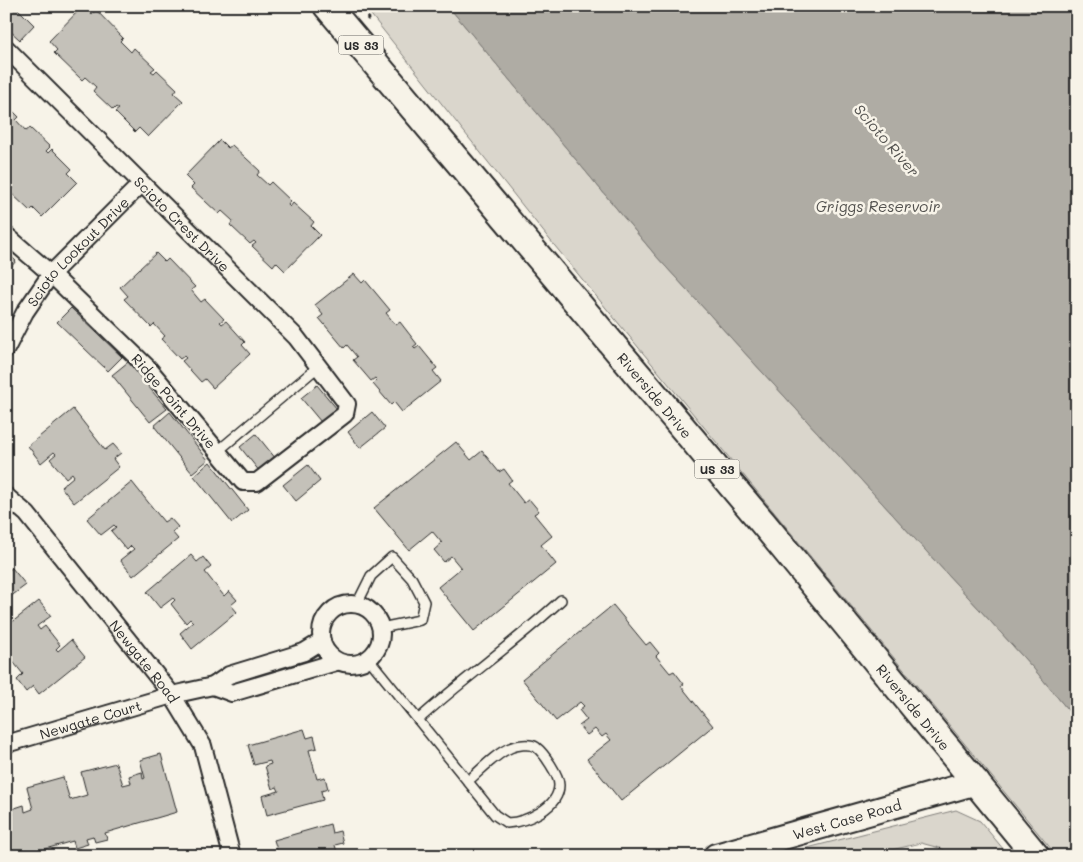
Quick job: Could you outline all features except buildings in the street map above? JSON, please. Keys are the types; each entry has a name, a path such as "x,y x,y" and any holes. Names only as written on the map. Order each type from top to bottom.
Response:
{"main road":[{"name":"Riverside Drive","path":"327,6 763,523 978,782 1036,856"},
{"name":"West Case Road","path":"716,856 978,782"}],"street":[{"name":"Scioto Crest Drive","path":"6,48 296,337 347,404 347,409"},
{"name":"Scioto Lookout Drive","path":"6,349 25,312 51,274 141,184"},
{"name":"Ridge Point Drive","path":"6,235 51,274 148,368 243,482 257,482 345,414 347,409"},
{"name":"Newgate Road","path":"6,496 27,514 172,695 203,746 232,856"},
{"path":"213,686 232,693 336,662 358,664 369,659 377,651 382,640 381,628 376,617 368,609 357,604 345,605 334,609 326,618 322,629 322,641 326,652 336,662"},
{"path":"213,686 229,675 304,652 322,641"},
{"name":"Newgate Court","path":"6,744 172,695 213,686"}],"lane":[{"path":"218,451 319,366"},
{"path":"357,604 371,576 392,556 412,579 424,602 420,620 381,628"},
{"path":"418,720 453,688 540,619 560,600"},
{"path":"369,659 468,782 495,815 508,823 533,817 550,804 559,787 557,775 535,746 526,744 510,748 468,782"}],"shaded area":[{"path":"364,6 448,6 656,256 1034,669 1077,721 1077,856 1057,856 550,240"},
{"path":"956,810 980,821 1009,856 950,856 943,849 921,843 866,856 776,856"}],"water":[{"name":"Griggs Reservoir","path":"448,6 1077,6 1077,721 1034,669 656,256"}],"water label":[{"name":"Scioto River","path":"887,140"}]}
